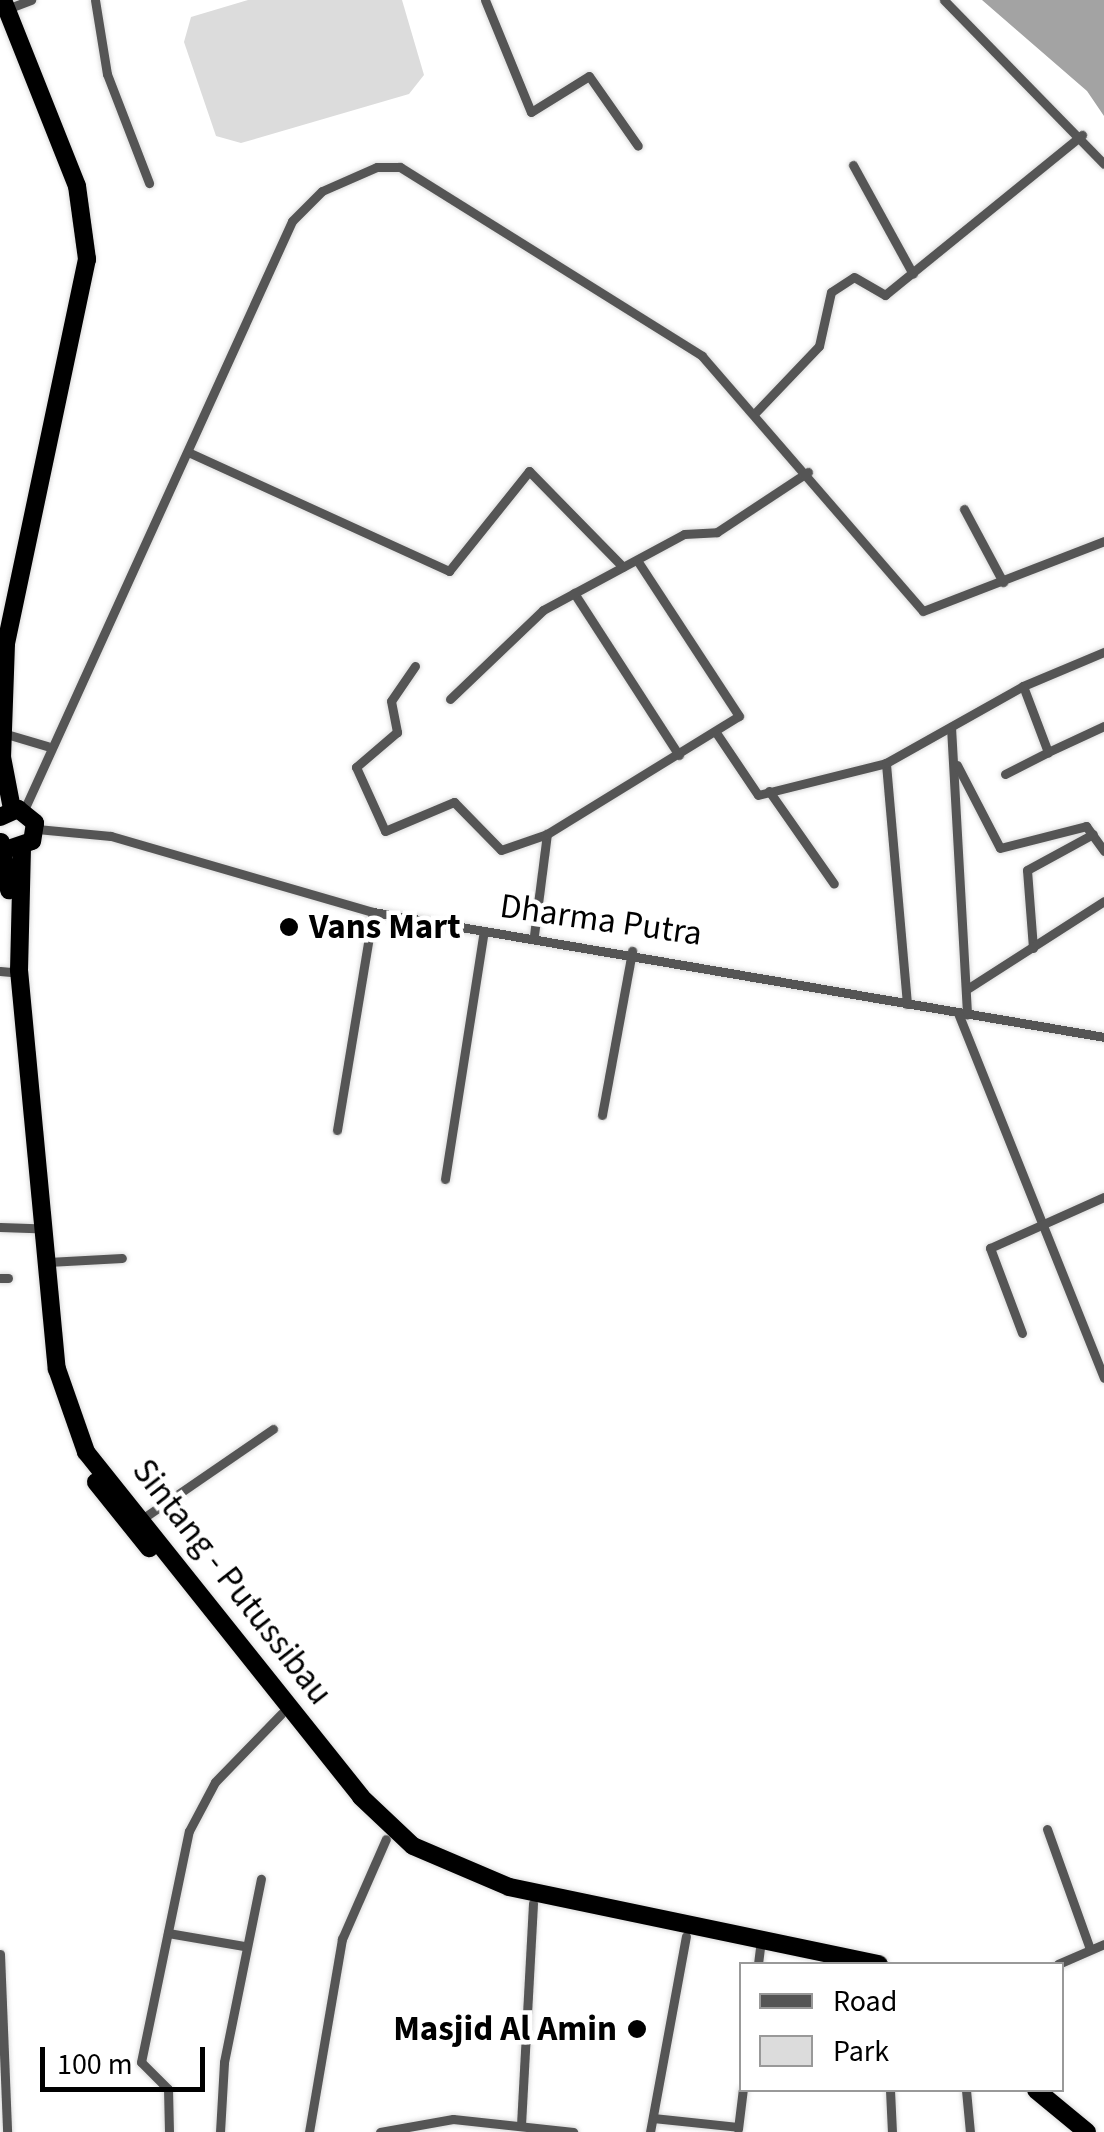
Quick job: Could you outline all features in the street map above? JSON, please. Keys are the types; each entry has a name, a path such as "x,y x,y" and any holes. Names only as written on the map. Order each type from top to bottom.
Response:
{"highway":[{"path":"1,841 22,848 36,829 12,812 2,782 6,644 87,260 77,186 3,7"},
{"name":"Sintang - Putussibau","path":"1,841 6,972 36,1228 46,1370 66,1438 241,1656 379,1818 442,1863 526,1891 759,1951 861,1962"},
{"name":"Sintang - Putussibau","path":"22,848 20,970 48,1262 65,1408 86,1452 142,1520 281,1714 386,1839 456,1880 533,1903 823,1962"},
{"path":"1038,2092 1088,2132"},
{"path":"1055,2092 1104,2132"}],"street":[{"path":"3,7 31,0"},
{"path":"95,0 107,74 148,183"},
{"path":"485,0 531,112 589,76 638,146"},
{"path":"944,0 1082,134 1104,164"},
{"path":"756,412 819,346 831,292 854,277 880,298 1082,134"},
{"path":"12,812 188,452 292,221 322,191 389,165 688,346 756,412 919,608 1003,582 1104,541"},
{"path":"854,165 913,274"},
{"path":"188,452 449,571 529,471 623,568"},
{"path":"450,698 510,634 574,593 688,532 717,532 808,472"},
{"path":"964,508 1003,582"},
{"path":"415,666 391,701 397,732 356,767 385,832 454,802 502,850 547,834 717,734 738,712 637,560"},
{"path":"574,593 679,755"},
{"path":"717,734 750,789 769,791 886,763 1023,686 1104,652"},
{"path":"1023,686 1048,752"},
{"path":"1005,774 1104,726"},
{"path":"952,727 967,989 963,1014 1104,1378"},
{"path":"1,732 47,746"},
{"path":"953,758 1000,848 1082,826 1104,851"},
{"path":"886,763 907,1004"},
{"path":"769,791 834,884"},
{"name":"Dharma Putra","path":"36,829 111,836 373,912 632,951 1104,1037"},
{"path":"534,935 547,834"},
{"path":"1033,948 1027,870 1093,834"},
{"path":"967,989 1104,901"},
{"path":"338,1130 373,912"},
{"path":"444,1179 484,931"},
{"path":"602,1115 632,951"},
{"path":"1022,1333 989,1252 1103,1199"},
{"path":"0,1226 36,1228"},
{"path":"48,1262 122,1258"},
{"path":"142,1520 272,1429"},
{"path":"169,2132 168,2090 141,2062 168,1933 201,1806 281,1714"},
{"path":"1047,1830 1090,1950"},
{"path":"309,2132 342,1939 386,1839"},
{"path":"220,2132 244,1946 261,1880"},
{"path":"520,2125 533,1903"},
{"path":"168,1933 244,1946"},
{"path":"650,2132 686,1936"},
{"path":"1063,1962 1104,1944"},
{"path":"0,1954 7,2132"},
{"path":"653,2118 738,2130 743,2092"},
{"path":"890,2092 892,2132"},
{"path":"966,2092 970,2132"},
{"path":"488,2132 490,2120"},
{"path":"380,2132 490,2120 573,2132"}],"green space":[{"path":"248,0 402,0 424,75 409,94 241,143 216,136 184,42 191,17"}],"shaded area":[{"path":"982,0 1104,0 1104,116 1087,91"}],"place":[{"name":"Vans Mart","path":"289,927"},
{"name":"Masjid Al Amin","path":"637,2029"}]}
